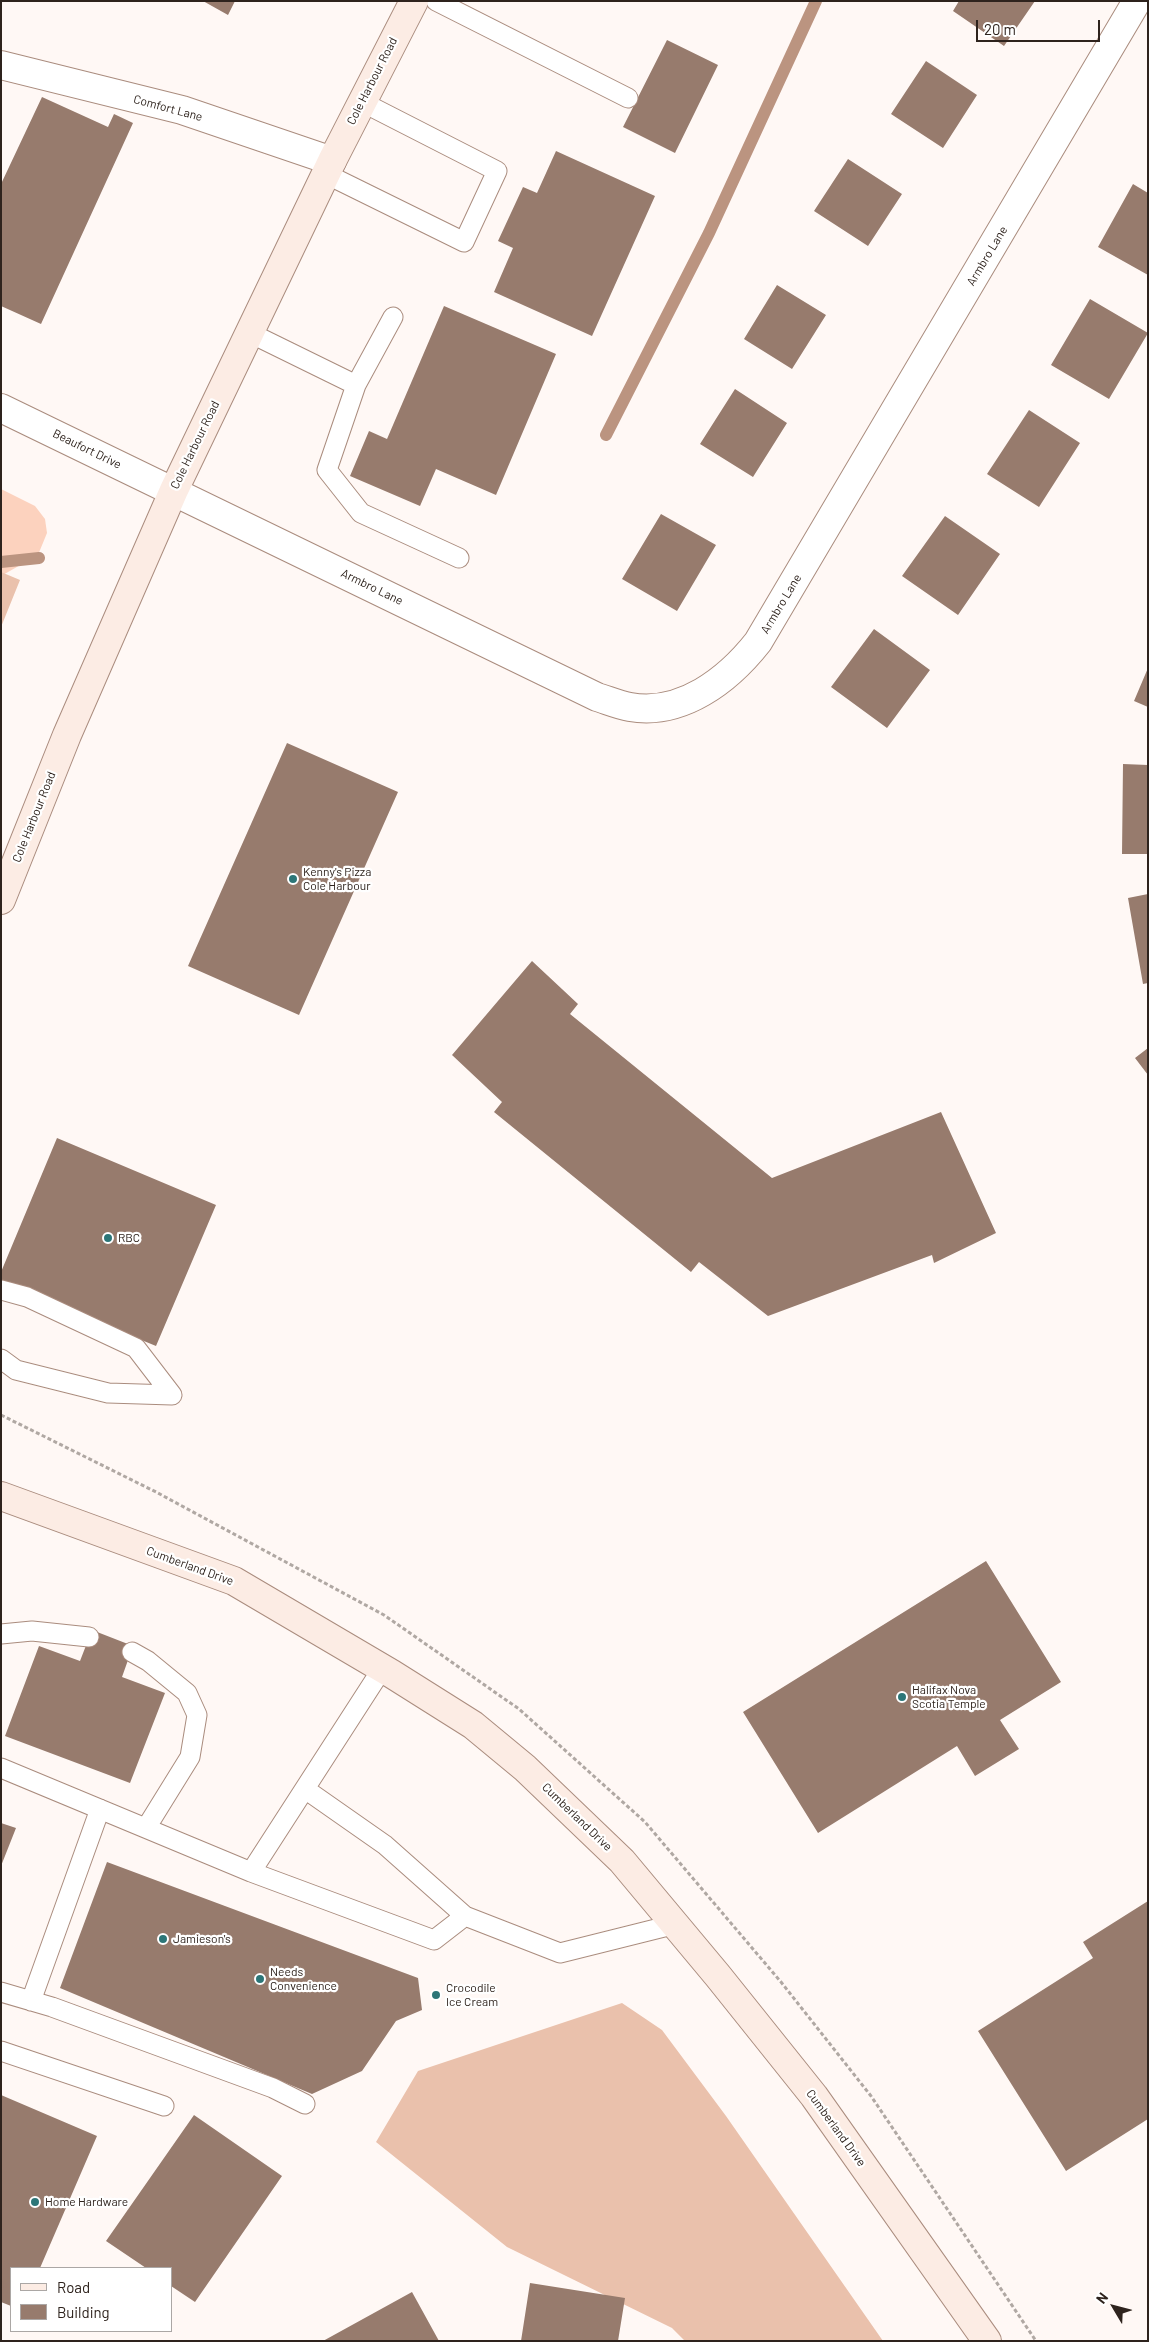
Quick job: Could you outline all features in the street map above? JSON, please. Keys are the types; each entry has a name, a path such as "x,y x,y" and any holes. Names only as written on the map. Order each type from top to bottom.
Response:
{"street":[{"name":"Cole Harbour Road","path":"1,900 67,735 174,490 329,167 414,1"},
{"name":"Armbro Lane","path":"174,490 596,697 630,707 650,708 682,701 710,689 733,671 758,642 1137,1"},
{"name":"Comfort Lane","path":"1,65 182,110 329,167"},
{"name":"Beaufort Drive","path":"1,408 174,490"},
{"name":"Cumberland Drive","path":"1,1496 234,1581 473,1725 525,1768 622,1861 676,1924 814,2096 987,2341"}],"lane":[{"path":"436,1 628,98"},
{"path":"329,167 464,242 497,171 362,102"},
{"path":"393,317 356,385 327,470 361,513 459,558"},
{"path":"250,333 356,385"},
{"path":"1,1290 28,1297 136,1348 172,1395 108,1393 16,1370 1,1359"},
{"path":"1,1634 32,1631 89,1637"},
{"path":"132,1652 148,1661 187,1693 197,1715 190,1757 146,1828"},
{"path":"251,1872 382,1669"},
{"path":"1,1768 251,1872 434,1940 465,1916"},
{"path":"305,1789 385,1845 465,1916 560,1953 676,1924"},
{"path":"31,2001 100,1809"},
{"path":"1,1992 273,2088 304,2104"},
{"path":"1,2051 164,2106"}],"shaded area":[{"path":"1,489 35,506 45,519 47,533 38,555 1,576"},
{"path":"1,572 20,580 1,627"},
{"path":"622,2003 662,2030 726,2116 883,2341 685,2341 672,2328 507,2247 376,2142 418,2071"}],"building":[{"path":"203,1 235,1 228,15"},
{"path":"959,1 1035,1 1004,46 953,11"},
{"path":"667,40 718,65 675,153 623,127"},
{"path":"926,61 977,95 943,148 891,114"},
{"path":"42,97 108,127 114,114 133,123 41,324 1,306 1,184"},
{"path":"556,151 655,196 592,336 494,292 513,248 498,241 523,187 537,193"},
{"path":"848,159 902,194 868,246 814,211"},
{"path":"1133,184 1148,193 1148,275 1098,247"},
{"path":"777,285 826,315 792,369 744,339"},
{"path":"1090,299 1148,333 1109,399 1051,365"},
{"path":"444,306 556,354 496,495 436,469 420,506 350,476 369,431 387,439"},
{"path":"735,389 787,423 753,477 700,444"},
{"path":"1029,410 1080,443 1039,507 987,474"},
{"path":"661,514 716,545 677,611 622,579"},
{"path":"945,516 1000,554 958,615 902,576"},
{"path":"874,629 930,670 887,728 831,687"},
{"path":"1148,668 1148,707 1134,701"},
{"name":"Kenny's Pizza Cole Harbour","path":"287,743 398,792 299,1015 188,966"},
{"path":"1123,764 1148,765 1148,854 1122,854"},
{"path":"1148,894 1148,983 1143,984 1128,898"},
{"path":"532,961 578,1004 570,1014 772,1178 941,1112 996,1233 934,1263 932,1255 768,1316 699,1262 691,1272 494,1112 502,1102 452,1055"},
{"path":"1148,1048 1148,1075 1135,1058"},
{"name":"RBC","path":"57,1138 216,1205 156,1346 1,1282 1,1272"},
{"name":"Halifax Nova Scotia Temple","path":"986,1561 1061,1682 1000,1720 1019,1749 975,1776 957,1746 818,1833 743,1712"},
{"path":"92,1630 133,1646 122,1677 165,1693 130,1783 5,1736 39,1646 80,1661"},
{"path":"1,1823 16,1828 1,1866"},
{"path":"107,1862 418,1978 422,2010 396,2021 362,2071 312,2094 60,1988"},
{"path":"1148,1901 1148,2119 1066,2171 978,2031 1093,1958 1083,1942"},
{"name":"Home Hardware","path":"1,2095 97,2136 40,2267 10,2267 10,2306 1,2302"},
{"path":"194,2115 282,2176 195,2302 172,2287 172,2267 145,2267 106,2241"},
{"path":"530,2283 625,2298 618,2341 521,2341"},
{"path":"412,2292 439,2341 323,2341"}],"waterway":[{"path":"606,435 709,233 816,1"},
{"path":"1,562 39,558"}],"place":[{"name":"Kenny's Pizza Cole Harbour","path":"293,879"},
{"name":"RBC","path":"108,1238"},
{"name":"Halifax Nova Scotia Temple","path":"902,1697"},
{"name":"Jamieson's","path":"163,1939"},
{"name":"Needs Convenience","path":"260,1979"},
{"name":"Crocodile Ice Cream","path":"436,1995"},
{"name":"Home Hardware","path":"35,2202"}]}
